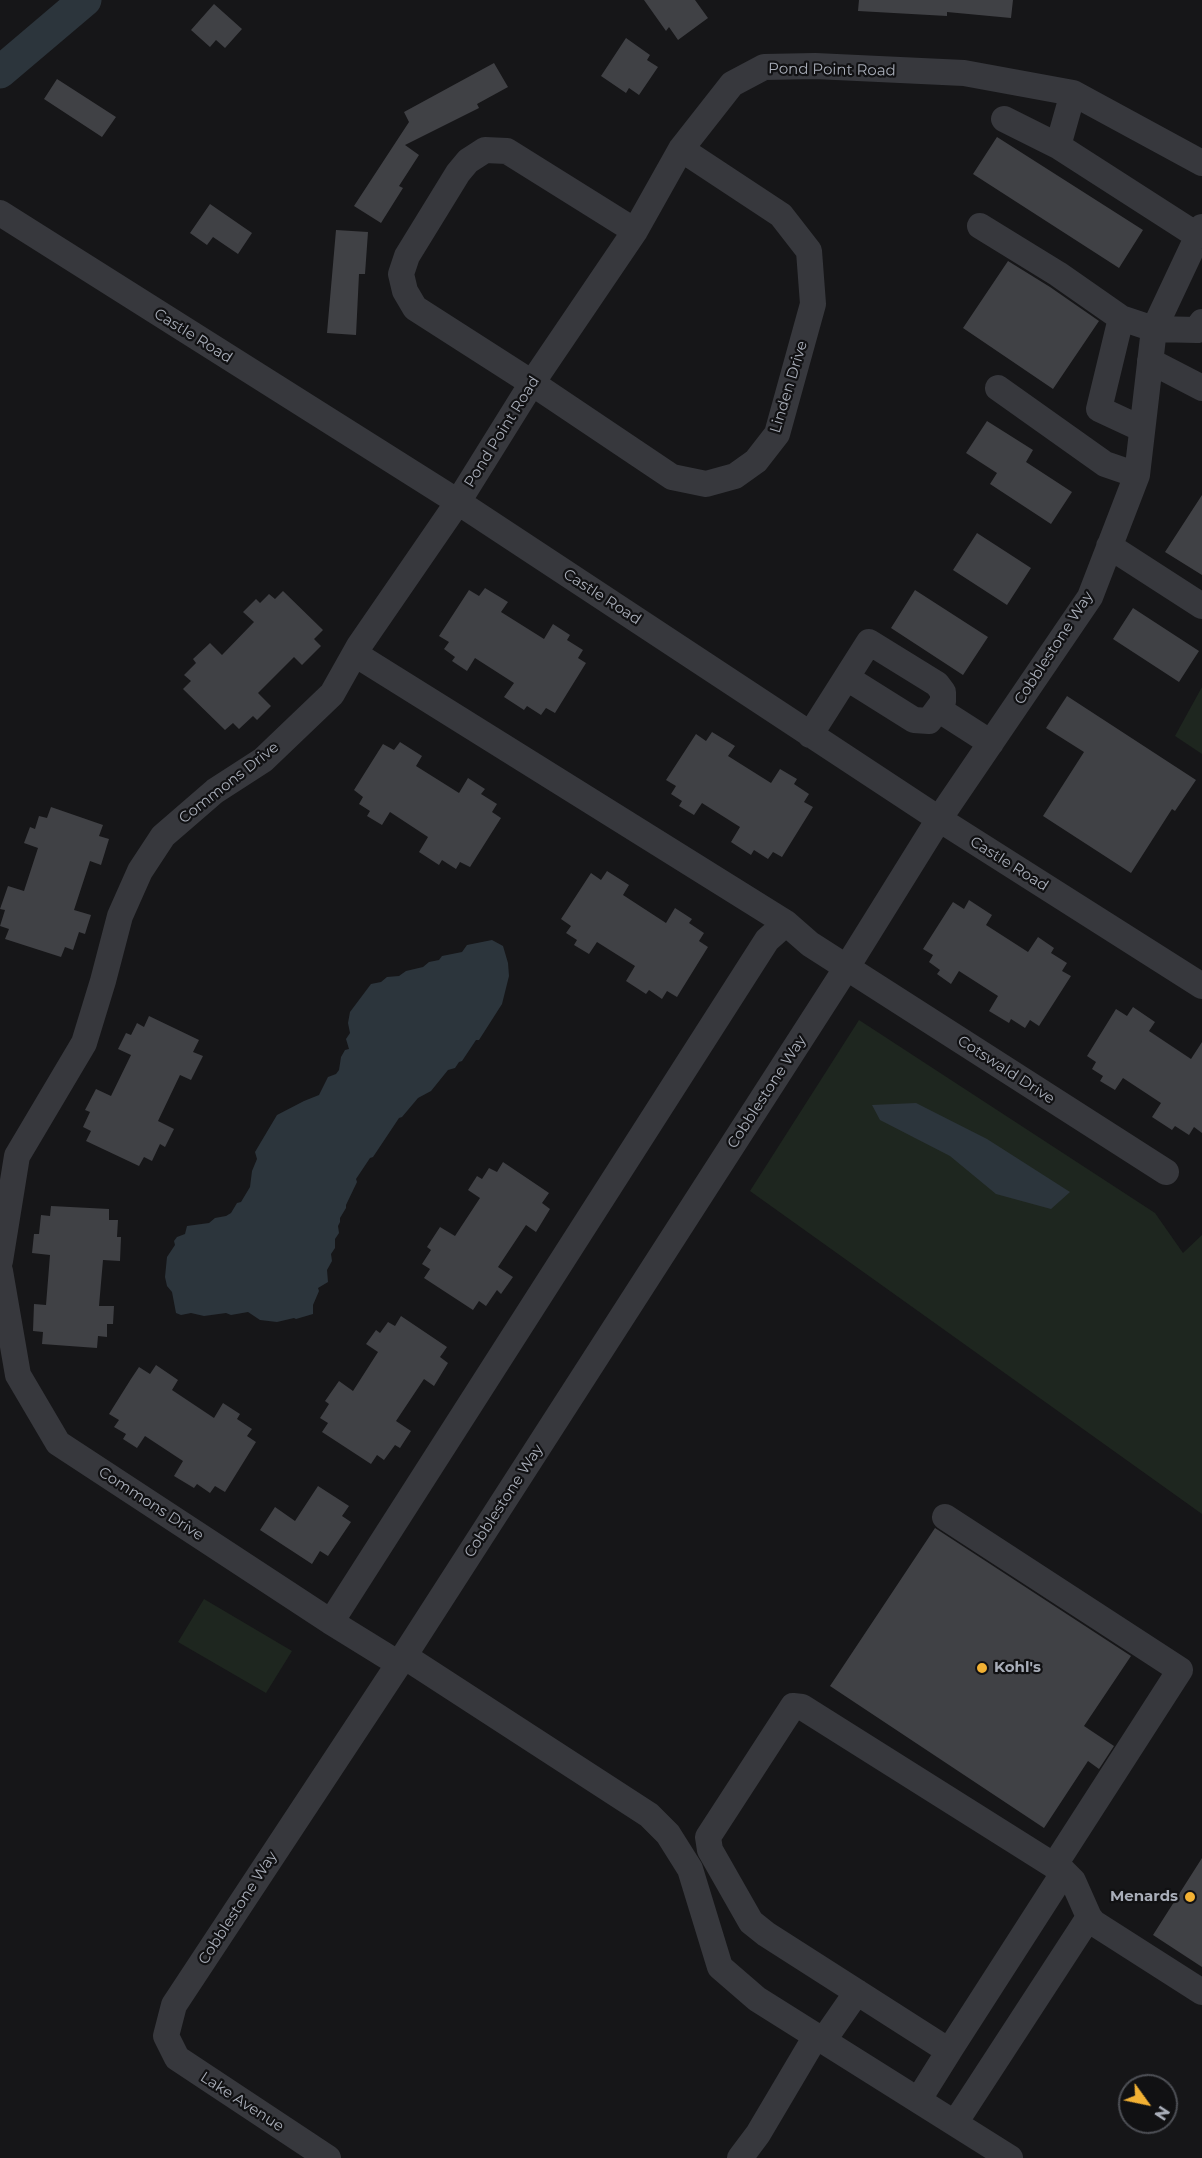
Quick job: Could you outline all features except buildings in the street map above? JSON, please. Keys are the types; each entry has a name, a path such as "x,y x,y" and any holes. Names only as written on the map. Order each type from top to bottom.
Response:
{"street":[{"name":"Pond Point Road","path":"458,502 532,383 635,231 681,149 732,84 764,67 815,66 964,74 1073,93 1202,162"},
{"path":"1058,146 1073,93"},
{"path":"1004,118 1058,146 1200,232"},
{"name":"Linden Drive","path":"635,231 507,151 485,150 468,160 458,173 407,256 401,274 405,291 416,308 672,477 706,484 735,476 756,461 777,434 813,304 809,251 781,215 681,149"},
{"name":"Castle Road","path":"0,213 458,502 939,819 1202,986"},
{"path":"980,226 1058,274 1121,318 1154,329 1200,328"},
{"name":"Cobblestone Way","path":"166,2036 174,2005 402,1660 847,967 939,819 1090,597 1137,475 1154,329 1200,232"},
{"path":"1121,318 1099,409 1142,429"},
{"path":"1150,361 1202,388"},
{"path":"998,387 1106,464 1137,475"},
{"name":"Commons Drive","path":"0,1260 17,1156 84,1043 120,916 140,871 163,836 215,791 263,760 332,694 355,654 458,502"},
{"path":"1109,546 1202,606"},
{"path":"810,735 869,642 937,684 943,692 943,702 929,721 914,720 847,678"},
{"path":"355,654 786,923 810,944 847,967"},
{"path":"939,709 991,743"},
{"path":"331,1622 767,940 786,923"},
{"name":"Cotswald Drive","path":"847,967 1166,1172"},
{"name":"Commons Drive","path":"0,1271 18,1375 58,1443 331,1622 402,1660 650,1815 668,1834 690,1869 720,1966 757,1999 1010,2158"},
{"path":"919,2099 1180,1670 945,1517"},
{"path":"949,2051 751,1922 710,1850 708,1837 793,1706 802,1707 1059,1869 1073,1881 1094,1923 1202,1992"},
{"path":"955,2122 1089,1917"},
{"path":"740,2158 820,2039 857,1992"},
{"name":"Lake Avenue","path":"166,2036 177,2058 328,2158"}],"shaded area":[{"path":"1202,687 1202,754 1175,736"},
{"path":"492,940 503,946 508,963 509,976 502,1004 479,1040 476,1040 462,1061 455,1068 448,1070 431,1091 418,1098 399,1118 356,1179 357,1182 340,1218 339,1233 331,1254 332,1261 327,1270 328,1282 318,1288 313,1314 277,1322 260,1320 248,1312 204,1316 176,1313 172,1292 167,1286 165,1277 167,1257 175,1245 174,1241 185,1234 187,1226 209,1223 215,1218 226,1216 231,1213 237,1203 241,1202 250,1187 252,1171 257,1159 255,1152 277,1115 319,1095 328,1077 339,1070 341,1057 345,1050 349,1049 346,1039 350,1033 348,1023 350,1012 371,984 423,967 429,962 439,960 442,956 462,952 467,945"},
{"path":"859,1020 1155,1213 1183,1253 1202,1235 1202,1514 750,1191"},
{"path":"916,1103 987,1139 1070,1192 1051,1209 996,1194 950,1156 880,1120 872,1105"},
{"path":"204,1599 292,1651 266,1693 178,1642"}],"waterway":[{"path":"0,72 85,0"}],"place":[{"name":"Kohl's","path":"982,1668"},
{"name":"Menards","path":"1190,1897"}]}
